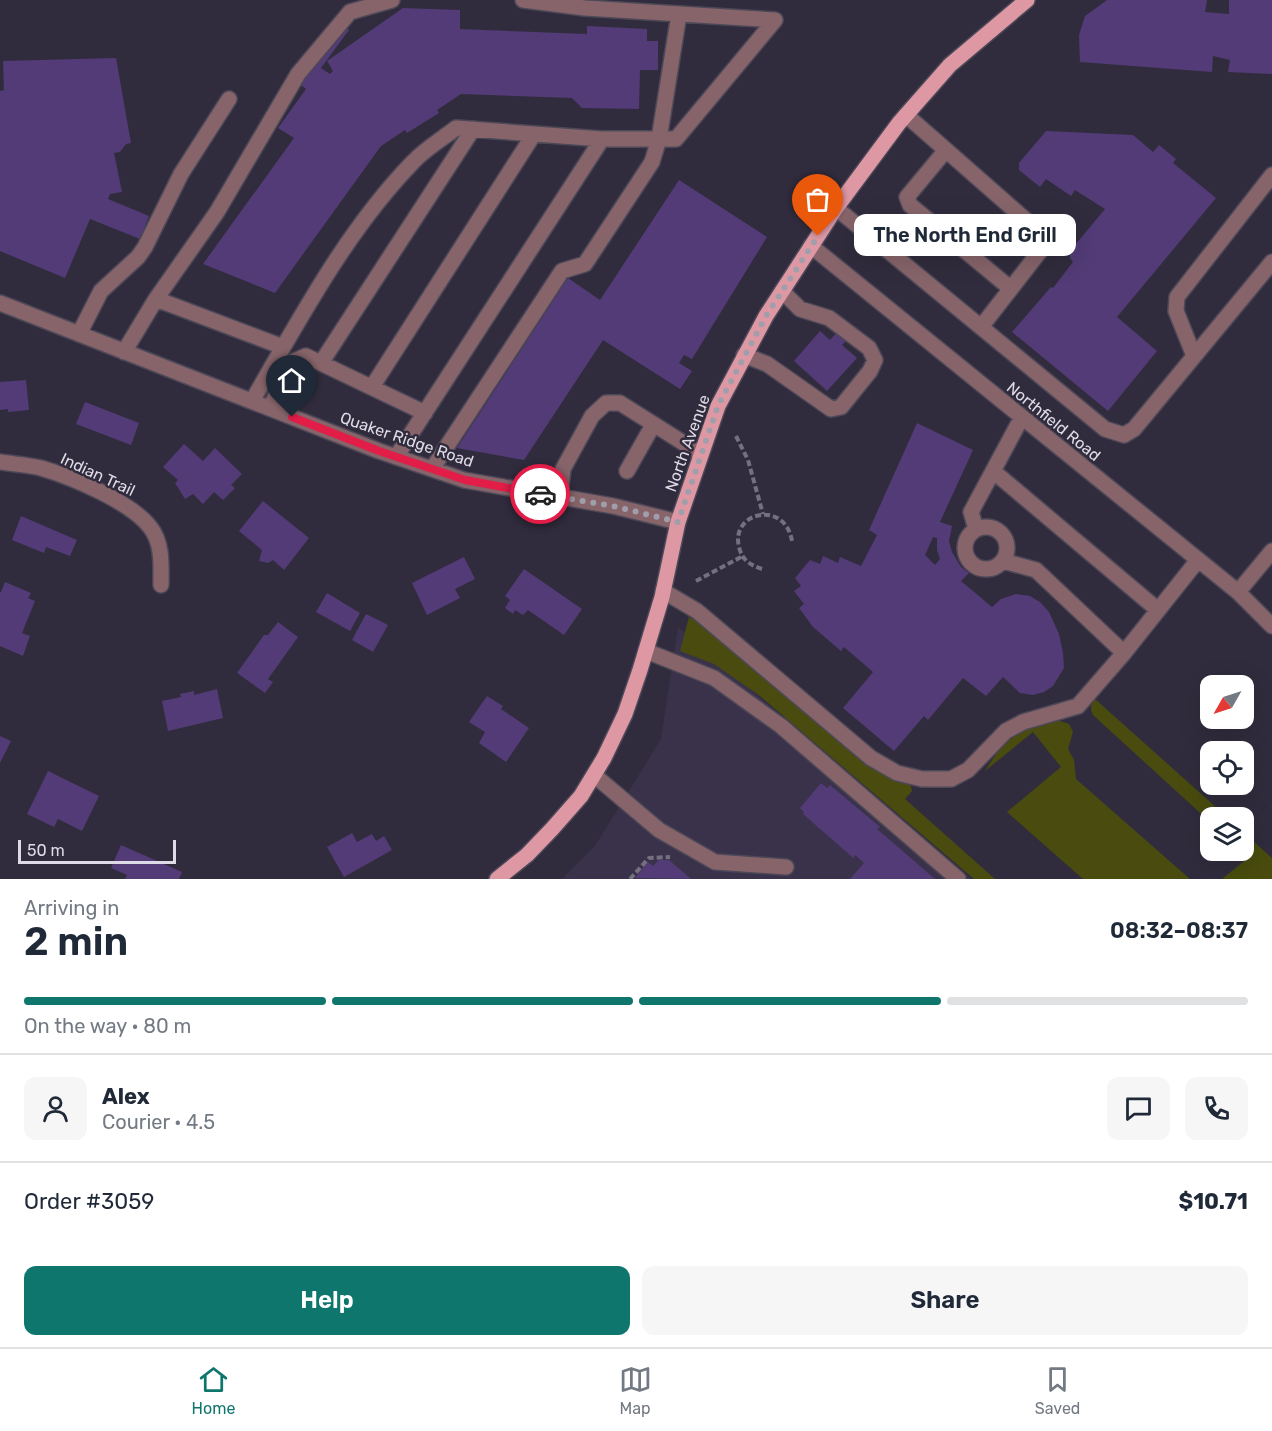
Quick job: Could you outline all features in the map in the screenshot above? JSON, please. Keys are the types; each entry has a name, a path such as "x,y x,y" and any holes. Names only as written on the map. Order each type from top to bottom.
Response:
{"main road":[{"name":"North Avenue","path":"497,879 527,855 581,796 625,714 663,591 678,522 718,406 744,355 782,291 836,208 906,115 950,65 1027,0"}],"street":[{"path":"124,352 156,299 217,212 298,74 350,12 392,0"},
{"path":"252,401 303,312 355,233 414,160 456,128 602,139 676,139 775,20 585,8 523,0"},
{"path":"432,469 562,271 585,264 652,162 679,14"},
{"path":"79,334 101,291 145,248 181,174 229,99"},
{"path":"906,115 1044,236 1044,246 981,327"},
{"path":"321,363 473,129"},
{"path":"372,387 534,134"},
{"path":"396,457 602,139"},
{"path":"946,150 907,197 910,205 1010,288"},
{"path":"1194,357 1176,311 1177,297 1272,175"},
{"path":"836,208 1105,429 1124,435 1134,429 1272,262"},
{"name":"Northfield Road","path":"811,246 1238,592 1272,626"},
{"path":"744,355 767,364 831,409 842,407 870,371 875,360 869,348 829,318 800,309 782,291"},
{"path":"156,299 283,347"},
{"name":"Quaker Ridge Road","path":"0,303 396,457 465,480 613,506 678,522"},
{"path":"270,408 292,362 306,356 425,413"},
{"path":"560,497 563,469 592,416 606,403 620,404 701,454"},
{"path":"976,529 971,512 1022,417"},
{"path":"627,471 653,425"},
{"name":"Indian Trail","path":"0,462 41,468 91,487 131,509 151,528 161,554 161,585"},
{"path":"993,471 1158,610"},
{"path":"989,526 1001,532 1007,544 1003,561 988,569 974,565 969,560 965,546 970,533 989,526"},
{"path":"1238,592 1272,551"},
{"path":"663,591 697,611 871,758 897,773 922,779 951,779 968,770 1006,731 1023,722 1078,706 1124,653 1198,560"},
{"path":"1003,561 1036,570 1124,653"},
{"path":"646,651 714,678 781,726 958,879"},
{"path":"594,775 659,830 715,862 786,867"}],"path":[{"path":"736,436 748,460 764,514"},
{"path":"762,569 753,566 743,556 738,544 742,527 747,520 764,514 780,518 791,532 792,541"},
{"path":"696,581 743,556"},
{"path":"630,879 649,858 671,857"}],"shaded area":[{"path":"689,617 698,621 839,742 876,770 911,786 912,791 905,799 995,879 974,879 760,696 714,664 680,651"},
{"path":"678,627 971,879 562,879 595,846 661,739"},
{"path":"1095,699 1216,807 1200,807 1200,813 1093,715 1092,703"},
{"path":"1057,720 1069,724 1073,732 1068,749 1074,760 1076,779 1190,879 1083,879 1007,812 1061,767 1033,732 985,771 999,751 1014,736 1033,726"},
{"path":"1254,842 1272,858 1272,879 1222,879 1244,861 1254,861"}],"building":[{"path":"1107,0 1207,0 1205,12 1229,14 1229,0 1272,0 1272,74 1228,72 1230,60 1213,56 1212,72 1080,62 1079,35 1085,16"},
{"path":"403,8 460,10 460,29 587,34 587,26 647,29 647,41 658,41 658,70 640,70 639,109 582,108 572,98 461,94 437,110 439,113 407,133 405,130 381,146 275,293 203,264 294,138 278,128 306,89 298,83 343,25 349,30 321,68 330,74 333,71 327,61"},
{"path":"116,58 131,143 126,144 120,152 114,153 122,192 110,194 108,199 149,216 140,239 90,219 65,278 0,251 0,91 4,90 3,61"},
{"path":"1046,131 1133,135 1153,152 1159,145 1176,159 1173,163 1216,198 1117,317 1157,351 1108,411 1012,332 1051,287 1053,288 1073,262 1070,258 1070,251 1105,209 1075,190 1071,196 1046,179 1040,187 1019,170 1019,163"},
{"path":"679,180 767,237 692,359 684,355 679,363 692,371 680,389 603,340 524,460 457,448 568,278 600,300"},
{"path":"840,329 850,337 842,345 857,358 827,391 794,361 820,331 830,340"},
{"path":"26,380 29,410 8,412 8,409 0,410 0,382"},
{"path":"85,402 139,423 131,445 76,424"},
{"path":"917,423 973,450 940,522 952,526 949,541 952,552 961,567 969,573 961,581 992,607 1001,599 1016,594 1030,596 1040,602 1049,612 1059,634 1064,668 1053,686 1033,695 1020,693 1003,677 986,696 963,678 928,720 924,716 894,751 843,708 873,672 844,647 841,651 813,627 799,608 804,604 794,591 801,586 795,578 810,560 820,564 823,556 838,563 840,557 861,566 877,535 869,530","holes":["933,537 937,538 940,559 935,565 925,555"]},
{"path":"184,444 203,461 215,448 242,474 231,485 235,488 223,500 214,492 203,504 193,494 185,499 175,483 178,480 163,467"},
{"path":"263,501 309,538 284,570 273,560 268,563 259,561 262,550 239,531"},
{"path":"21,516 77,540 70,556 46,547 44,553 12,540"},
{"path":"464,557 475,579 455,589 460,598 427,615 412,583"},
{"path":"524,569 582,609 564,635 528,610 523,615 515,610 513,614 505,608 510,600 505,596"},
{"path":"5,582 31,593 28,598 35,601 22,633 30,636 23,656 0,646 0,592"},
{"path":"327,593 360,613 350,631 316,612"},
{"path":"366,614 388,625 373,652 352,640"},
{"path":"278,622 298,637 268,679 273,682 265,693 237,673 264,635 268,635"},
{"path":"217,689 223,718 168,731 162,701 181,697 180,694 194,691 194,695"},
{"path":"487,696 503,706 501,709 529,728 506,762 479,743 485,732 469,722"},
{"path":"0,736 11,741 0,763"},
{"path":"48,771 99,796 82,831 58,819 54,827 27,814"},
{"path":"821,783 827,788 830,785 880,827 877,829 935,879 850,879 864,863 855,855 853,858 803,814 800,808"},
{"path":"352,833 357,842 372,834 376,841 384,836 392,850 344,877 327,847"},
{"path":"121,845 182,872 179,879 125,879 127,875 111,868"},
{"path":"659,860 669,860 691,879 635,878 648,862 653,866"}],"way so far":[{"path":"540,494 613,506 678,522 718,406 766,316 818,236"}],"place":[{"name":"The North End Grill","path":"818,236"}],"route":[{"path":"292,417 379,451 465,480 540,494"}]}
